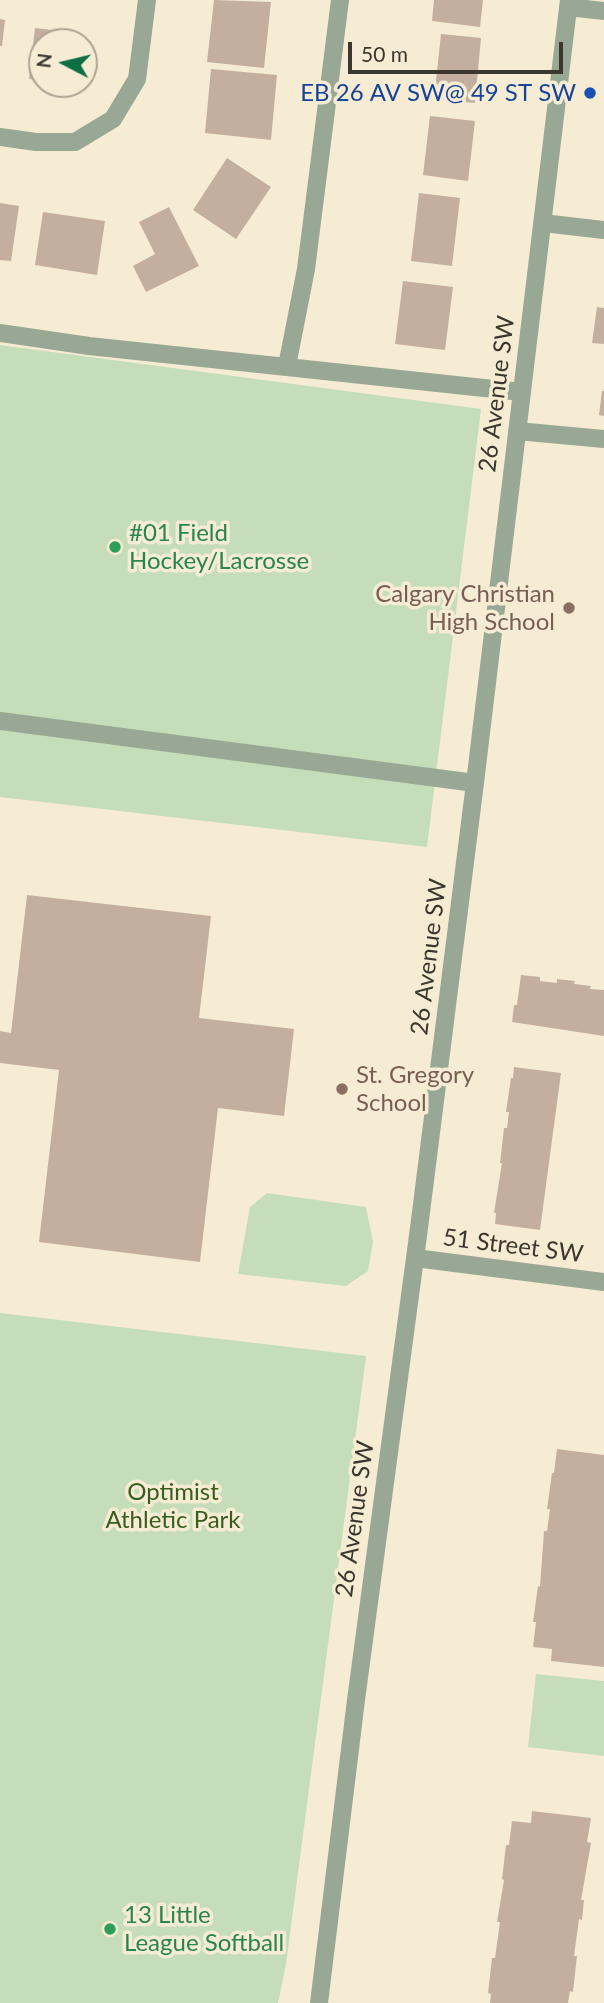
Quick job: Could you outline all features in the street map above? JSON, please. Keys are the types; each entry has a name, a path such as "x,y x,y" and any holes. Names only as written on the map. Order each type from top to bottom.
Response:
{"street":[{"path":"0,137 36,142 75,142 113,119 137,79 147,0"},
{"path":"287,366 306,270 340,0"},
{"path":"568,4 604,11"},
{"name":"26 Avenue SW","path":"319,2003 475,783 568,4"},
{"path":"543,223 604,230"},
{"path":"0,333 89,346 522,392"},
{"path":"517,431 604,439"},
{"path":"0,721 475,783"},
{"name":"51 Street SW","path":"415,1258 604,1282"}],"green space":[{"path":"0,345 481,409 427,847 0,797"},
{"path":"267,1193 366,1207 373,1242 368,1271 346,1286 238,1274 250,1207"},
{"name":"Optimist Athletic Park","path":"0,1313 366,1356 286,1964 278,2003 0,2003"},
{"path":"536,1674 604,1681 604,1756 528,1747"}],"building":[{"path":"214,0 271,2 264,68 207,62"},
{"path":"434,0 483,0 480,27 432,21"},
{"path":"0,19 5,20 2,46 0,46"},
{"path":"441,34 481,38 475,103 434,99"},
{"path":"211,69 277,75 271,140 205,133"},
{"path":"430,116 475,121 468,181 423,175"},
{"path":"227,158 271,187 236,239 193,210"},
{"path":"419,193 460,198 452,266 411,261"},
{"path":"0,203 19,206 11,261 0,260"},
{"path":"169,207 199,266 146,292 133,266 155,254 139,222"},
{"path":"43,212 105,221 97,275 35,265"},
{"path":"403,281 453,287 445,350 395,344"},
{"path":"597,307 604,308 604,344 592,343"},
{"path":"604,391 604,416 599,415"},
{"path":"27,895 211,916 199,1018 294,1029 284,1116 218,1108 200,1262 39,1242 59,1070 0,1063 0,1031 11,1033"},
{"path":"521,975 540,977 540,981 557,983 557,979 575,981 574,984 591,986 590,989 604,990 604,1036 512,1022"},
{"path":"514,1067 561,1073 540,1230 495,1224 504,1128 507,1128 509,1112 506,1112"},
{"path":"557,1449 604,1455 604,1667 551,1661 552,1649 533,1647 536,1622 533,1622 538,1586 540,1587 544,1531 547,1531 550,1509 547,1509"},
{"path":"532,1811 591,1818 587,1842 591,1843 581,1900 584,1900 582,1920 579,1919 574,1956 577,1956 573,1992 570,1991 568,2003 490,2003 491,1994 488,1993 500,1922 497,1922 506,1845 509,1845 512,1821 531,1823"}],"place":[{"name":"EB 26 AV SW@ 49 ST SW","path":"590,93"},
{"name":"#01 Field Hockey/Lacrosse","path":"115,547"},
{"name":"Calgary Christian High School","path":"569,608"},
{"name":"St. Gregory School","path":"342,1089"},
{"name":"13 Little League Softball","path":"110,1929"}]}
